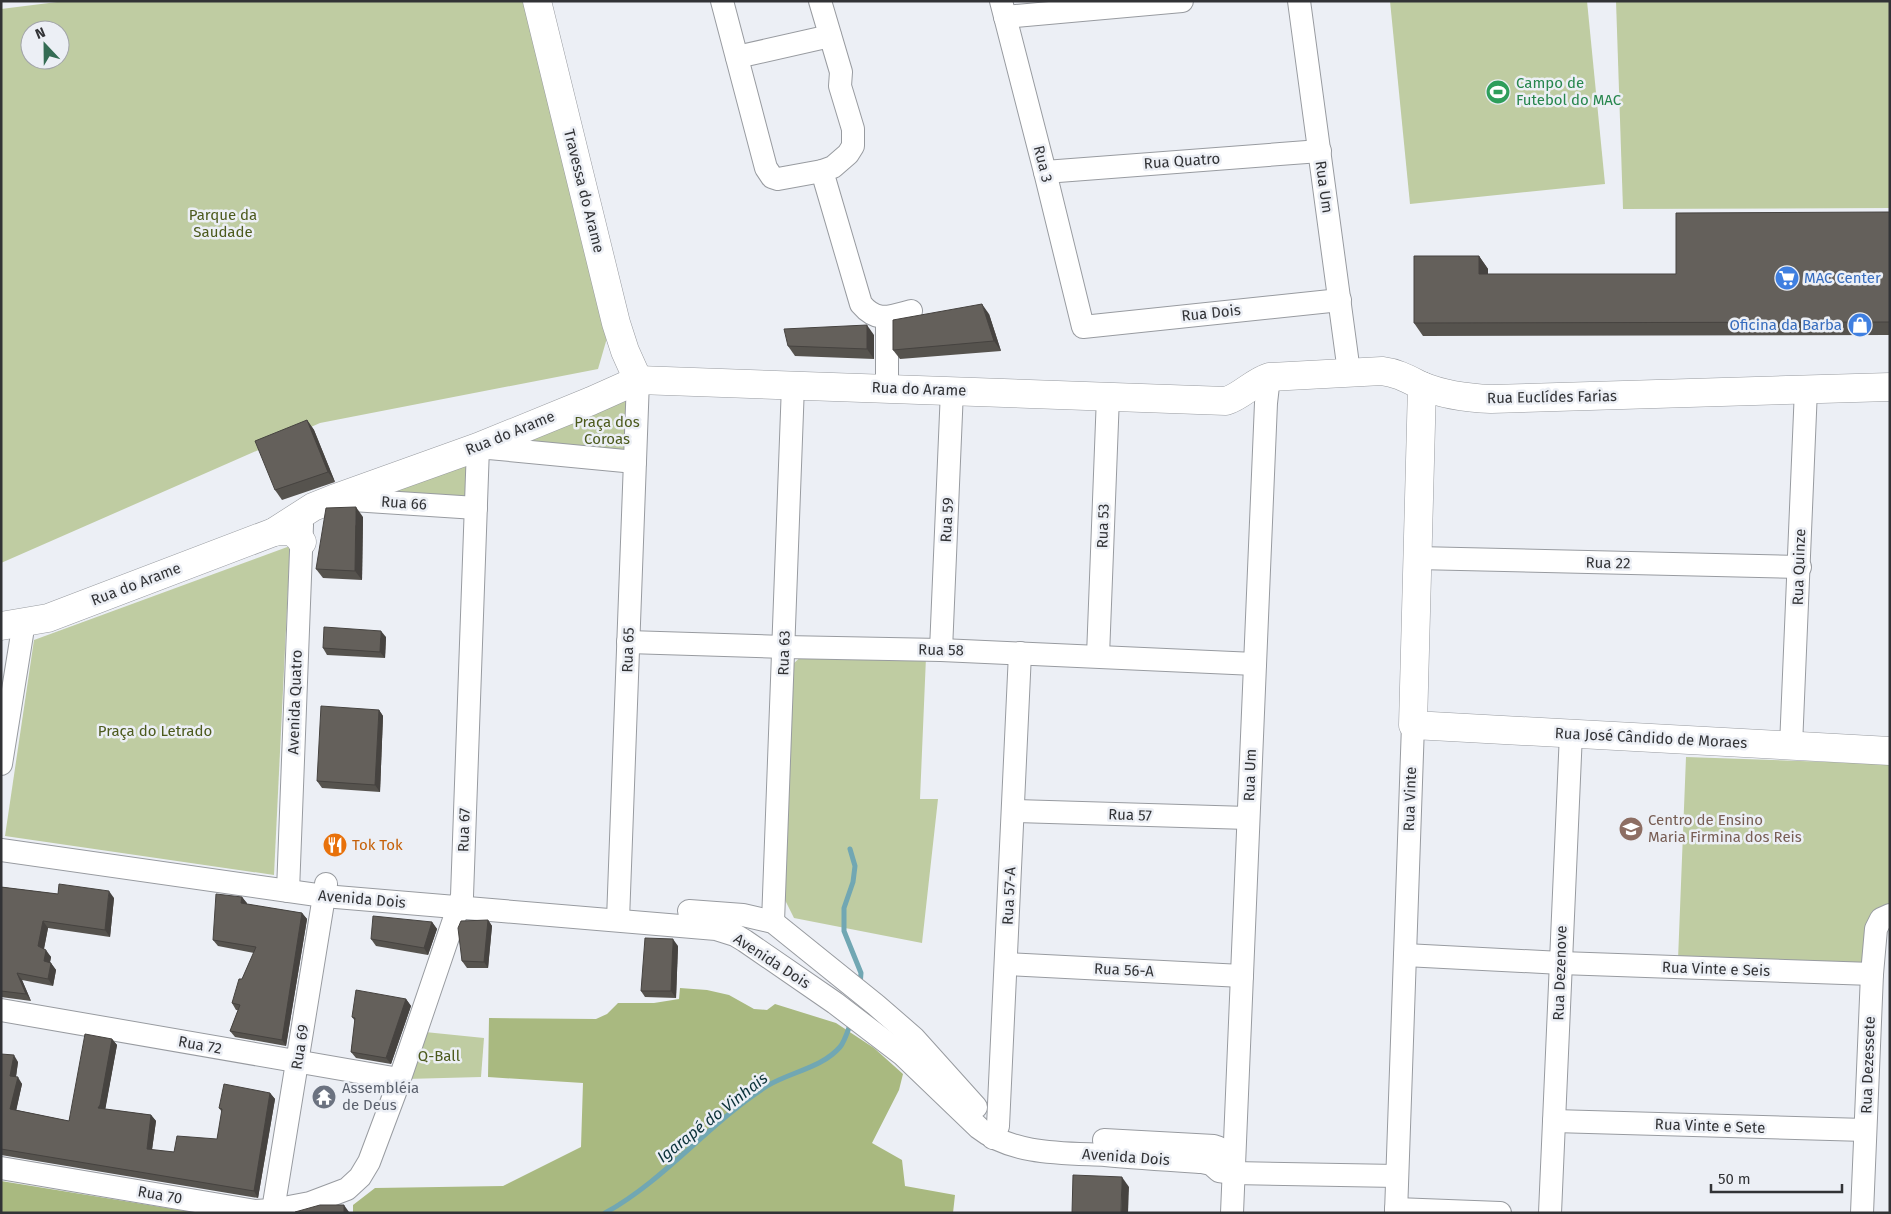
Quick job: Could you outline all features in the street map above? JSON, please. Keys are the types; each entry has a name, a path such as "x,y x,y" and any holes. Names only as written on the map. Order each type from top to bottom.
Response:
{"main road":[{"name":"Travessa do Arame","path":"537,1 616,323 638,380"},
{"name":"Rua Euclídes Farias","path":"1226,400 1239,396 1258,382 1267,390 1349,372 1392,372 1422,386 1454,395 1490,399 1890,387"},
{"name":"Rua do Arame","path":"12,624 48,618 274,532 303,513 333,499 478,447 638,380 1226,400"},
{"name":"Rua Vinte","path":"1413,725 1422,386"},
{"path":"274,532 288,530 298,535 302,542"},
{"name":"Rua José Cândido de Moraes","path":"1413,725 1890,751"}],"street":[{"path":"722,1 769,174 778,179 822,171 841,161 853,146 853,129 840,86 841,72 820,1"},
{"path":"1003,9 1182,1"},
{"name":"Rua Um","path":"1300,1 1349,372"},
{"name":"Rua 3","path":"1003,9 1083,327"},
{"path":"737,57 830,36"},
{"name":"Rua Quatro","path":"1045,172 1320,150"},
{"path":"822,171 861,304 871,314 878,317 887,318 911,311"},
{"name":"Rua Dois","path":"1083,327 1340,300"},
{"path":"887,318 887,388"},
{"name":"Rua 65","path":"618,913 638,380"},
{"name":"Rua 63","path":"773,922 794,385"},
{"name":"Rua Quinze","path":"1791,746 1806,389"},
{"name":"Rua 59","path":"941,650 952,390"},
{"name":"Rua Um","path":"1228,1170 1242,976 1267,390"},
{"name":"Rua 53","path":"1098,656 1108,396"},
{"path":"478,447 635,462"},
{"name":"Rua 67","path":"346,1189 360,1177 370,1162 460,902 478,447"},
{"name":"Rua 66","path":"333,499 476,508"},
{"name":"Avenida Quatro","path":"288,885 303,513"},
{"name":"Rua 22","path":"1417,558 1800,567"},
{"path":"1,764 12,624"},
{"name":"Rua 58","path":"628,642 784,648 941,650 1255,664"},
{"name":"Rua 57-A","path":"996,1132 1006,964 1020,653"},
{"name":"Rua Vinte","path":"1396,1211 1413,725"},
{"name":"Rua Dezenove","path":"1550,1213 1571,733"},
{"name":"Rua 57","path":"1013,811 1248,818"},
{"name":"Avenida Dois","path":"1,836 288,885"},
{"name":"Avenida Dois","path":"1,850 325,890 618,913 743,915 773,922 914,1038 971,1101 996,1132"},
{"name":"Rua 69","path":"273,1210 325,890"},
{"name":"Avenida Dois","path":"618,913 708,927 726,932 745,941 835,1003 903,1055 979,1128 996,1132 1048,1137 1214,1146 1223,1150 1228,1170"},
{"name":"Rua Dezessete","path":"1862,1213 1872,974 1876,928 1885,917"},
{"name":"Rua Vinte e Seis","path":"1405,955 1561,963 1872,974"},
{"name":"Rua 56-A","path":"1006,964 1242,976"},
{"name":"Rua 72","path":"1,1010 399,1080"},
{"name":"Rua Vinte e Sete","path":"1554,1121 1866,1130"},
{"name":"Rua 70","path":"1,1168 256,1211 273,1210 310,1203 346,1189"},
{"path":"1228,1170 1397,1176"},
{"path":"1218,1213 1228,1170"},
{"path":"1228,1170 1232,1213"},
{"path":"1396,1211 1500,1213"}],"green space":[{"name":"Parque da Saudade","path":"65,1 524,1 607,338 598,369 320,423 1,563 1,9"},
{"name":"Campo de Futebol do MAC","path":"1390,1 1587,1 1605,184 1410,204"},
{"path":"1616,1 1890,1 1890,208 1623,209"},
{"name":"Praça dos Coroas","path":"632,395 629,456 515,444"},
{"path":"469,461 465,501 369,497"},
{"name":"Praça do Letrado","path":"290,546 274,875 5,836 34,640"},
{"path":"804,654 926,657 920,799 938,799 922,943 794,918 784,898 793,664"},
{"path":"1686,757 1890,764 1890,906 1875,910 1867,921 1865,968 1678,960"},
{"path":"680,988 707,990 729,995 754,1009 767,1010 775,1004 836,1023 874,1048 903,1074 899,1090 872,1143 902,1160 905,1186 955,1195 953,1213 353,1213 353,1205 375,1188 503,1186 581,1147 583,1083 488,1077 489,1018 596,1019 607,1014 618,1003 654,1003 679,999"},
{"name":"Q-Ball","path":"425,1032 484,1038 481,1077 406,1079"},
{"path":"1,1181 198,1213 1,1213"}],"building":[{"name":"MAC Center","path":"1890,212 1890,322 1414,323 1414,256 1479,256 1479,274 1676,274 1676,213"},
{"path":"982,304 994,341 893,350 893,320"},
{"path":"867,325 867,349 788,346 784,329"},
{"path":"307,420 328,472 275,490 255,441"},
{"path":"356,507 355,571 316,569 326,508"},
{"path":"324,627 381,631 380,652 323,648"},
{"path":"321,706 379,710 375,785 317,781"},
{"path":"59,884 109,891 105,930 43,921 38,946 46,950 44,961 51,963 48,979 17,973 26,994 1,991 1,887 58,894"},
{"path":"216,894 242,897 241,903 302,913 282,1040 230,1031 240,1005 232,1003 239,979 242,979 256,947 213,940"},
{"path":"373,916 432,922 424,948 371,939"},
{"path":"488,920 484,962 462,961 458,928 461,921"},
{"path":"645,938 673,939 671,991 641,991"},
{"path":"356,990 406,999 386,1058 351,1052 355,1018 352,1017"},
{"path":"85,1034 112,1039 98,1108 151,1115 147,1149 174,1152 177,1136 217,1139 222,1109 219,1108 224,1084 270,1093 254,1191 1,1149 1,1054 14,1055 10,1076 18,1077 10,1109 69,1121"},
{"path":"1073,1175 1122,1177 1121,1213 1072,1213"},
{"path":"320,1205 344,1205 344,1213 295,1213 295,1212"}],"waterway":[{"name":"Igarapé do Vinhais","path":"850,849 855,866 853,882 844,908 844,931 861,973 860,985"},
{"name":"Igarapé do Vinhais","path":"605,1213 627,1200 726,1117 767,1086 815,1065 833,1054 842,1045 851,1022"}],"place":[{"name":"Campo de Futebol do MAC","path":"1498,92"},
{"name":"MAC Center","path":"1787,278"},
{"name":"Oficina da Barba","path":"1860,325"},
{"name":"Centro de Ensino Maria Firmina dos Reis","path":"1631,829"},
{"name":"Tok Tok","path":"335,845"},
{"name":"Assembléia de Deus","path":"324,1097"}]}
